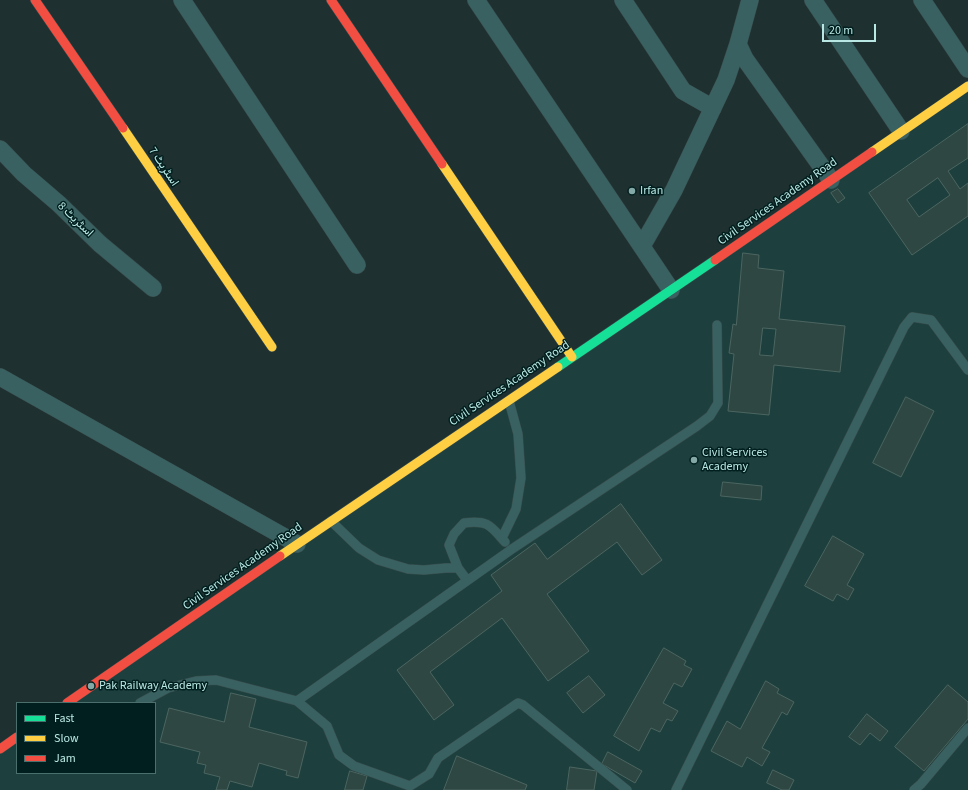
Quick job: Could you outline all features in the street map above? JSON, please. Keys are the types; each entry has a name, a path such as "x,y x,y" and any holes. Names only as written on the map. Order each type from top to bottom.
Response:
{"street":[{"name":"اسٹریٹ 7","path":"35,0 272,347"},
{"path":"182,0 357,265"},
{"path":"331,0 572,357"},
{"path":"476,0 671,290"},
{"path":"623,0 683,91 713,108"},
{"path":"642,246 674,190 726,80 750,0"},
{"path":"813,0 901,131"},
{"path":"922,0 968,69"},
{"path":"738,44 745,59 832,180"},
{"name":"Civil Services Academy Road","path":"68,702 297,544 968,86"},
{"name":"اسٹریٹ 8","path":"0,149 24,174 59,204 100,244 153,288"},
{"path":"0,377 297,544"},
{"path":"0,749 16,738"}],"lane":[{"path":"676,790 904,327 912,317 931,320 968,370"},
{"path":"296,700 512,549 710,416 718,403 716,325"},
{"path":"502,538 516,509 521,478 518,434 508,400"},
{"path":"331,521 359,548 378,560 408,569 424,570 458,568"},
{"path":"467,580 458,568 449,545 454,534 464,523 479,521 491,526 512,549"},
{"path":"142,702 168,688 196,681 216,680 296,700 327,726 339,755 354,766 410,786 429,774 438,758 518,704 523,705 627,790"},
{"path":"929,790 917,787 968,728"}],"shaded area":[{"name":"Civil Services Academy","path":"968,87 968,790 0,790 0,749 16,739 16,774 156,774 156,702 68,702"}],"building":[{"path":"968,124 968,158 948,171 960,189 968,183 968,216 912,255 869,193","holes":["938,178 950,195 919,217 907,200"]},
{"path":"838,189 845,198 838,203 831,193"},
{"path":"743,253 759,255 758,268 784,271 779,319 845,326 840,372 774,365 769,415 728,411 734,354 729,353 733,324 736,325","holes":["763,328 776,329 773,356 760,355"]},
{"path":"906,397 934,411 901,477 873,463"},
{"path":"723,482 762,486 761,500 721,496"},
{"path":"621,504 662,560 642,575 617,542 547,594 589,651 548,681 502,618 430,672 454,705 434,720 397,670 502,591 491,575 535,543 547,559"},
{"path":"833,536 864,554 847,585 854,589 848,600 837,594 833,601 805,586"},
{"path":"664,648 686,661 684,665 692,669 682,687 674,683 663,703 678,711 672,721 667,719 660,732 651,728 639,751 614,736"},
{"path":"589,676 605,695 583,713 567,693"},
{"path":"766,681 779,689 777,693 794,702 787,715 782,712 762,748 770,752 762,766 747,757 742,767 711,751 727,721 740,729"},
{"path":"948,685 968,702 968,719 924,771 895,747"},
{"path":"231,693 256,699 249,727 307,742 298,778 286,775 287,771 259,763 252,787 230,781 227,790 216,790 220,777 204,773 206,765 197,763 200,752 160,742 169,708 224,722"},
{"path":"867,714 888,731 880,741 870,733 860,745 849,737"},
{"path":"608,752 642,771 635,783 602,764"},
{"path":"457,756 527,785 525,790 444,790"},
{"path":"570,767 597,771 594,790 567,790"},
{"path":"773,770 794,780 789,790 782,790 767,783"},
{"path":"350,771 367,776 363,790 345,790"}],"traffic: fast":[{"path":"558,367 715,260"}],"traffic: slow":[{"path":"872,152 968,86"},
{"path":"123,128 272,347"},
{"path":"442,164 572,357"},
{"path":"280,556 558,367"}],"traffic: jam":[{"path":"35,0 123,128"},
{"path":"331,0 442,164"},
{"path":"715,260 872,152"},
{"path":"68,702 280,556"},
{"path":"0,749 16,738"}],"place":[{"name":"Irfan","path":"632,191"},
{"name":"Civil Services Academy","path":"694,460"},
{"name":"Pak Railway Academy","path":"91,686"}]}
